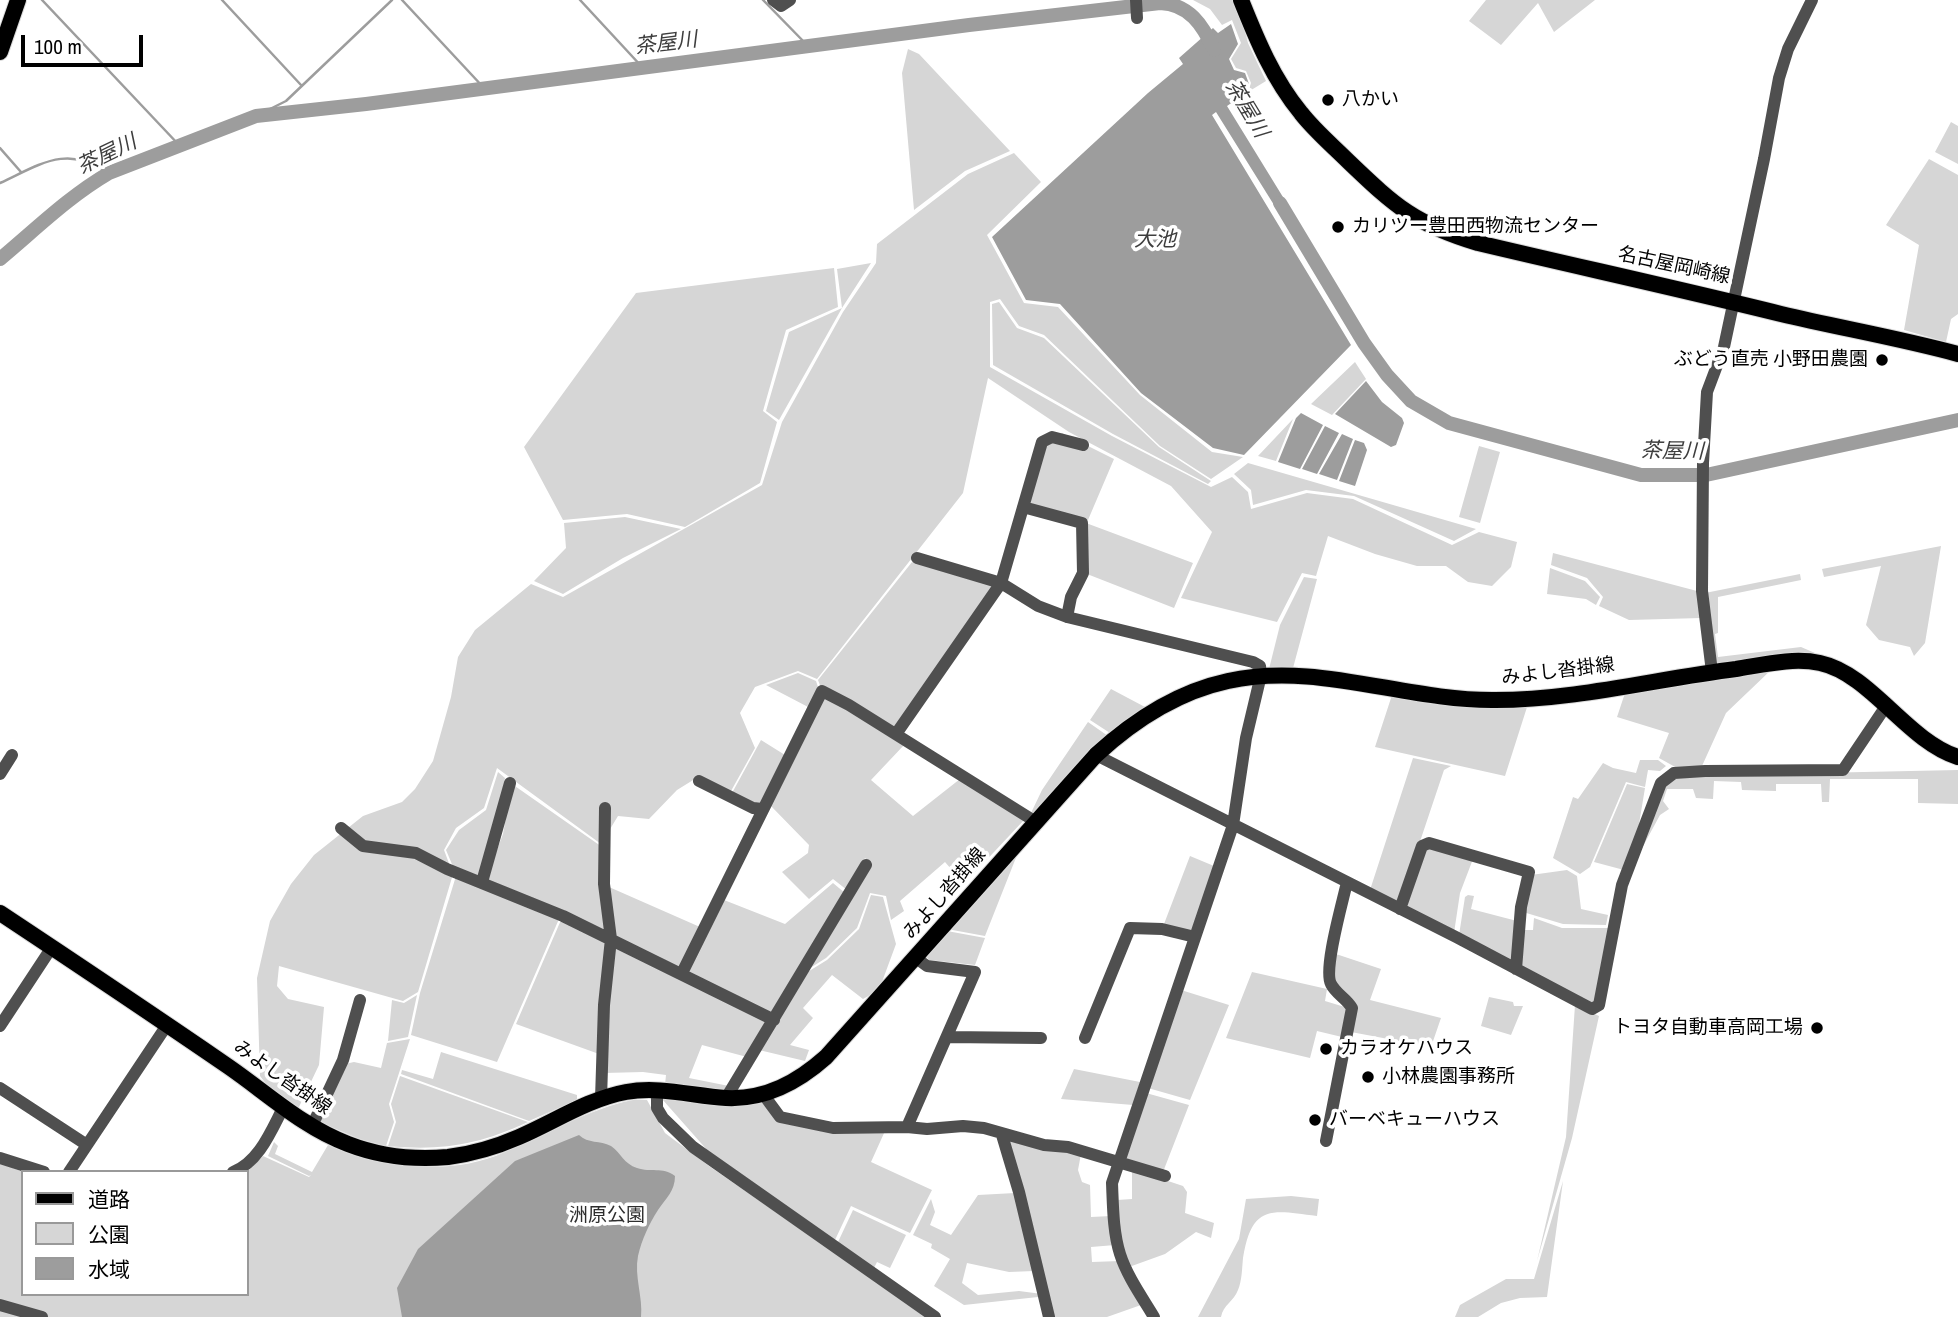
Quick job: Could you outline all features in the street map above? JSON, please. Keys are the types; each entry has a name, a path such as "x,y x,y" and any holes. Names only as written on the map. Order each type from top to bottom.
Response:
{"main road":[{"path":"0,52 18,0"},
{"name":"名古屋岡崎線","path":"1241,0 1268,64 1299,111 1388,200 1416,219 1448,234 1478,243 1958,354"},
{"name":"みよし沓掛線","path":"0,913 312,1126 350,1145 369,1151 410,1157 446,1157 494,1147 601,1099 629,1092 657,1091 726,1098 763,1094 793,1083 826,1057 1096,755 1122,731 1155,709 1226,681 1261,675 1313,676 1462,699 1494,700 1538,698 1795,662 1819,663 1843,673 1934,746 1958,757"}],"street":[{"path":"773,0 781,6 790,0"},
{"path":"1136,0 1137,18"},
{"path":"1712,672 1702,591 1702,485 1707,392 1724,347 1735,301 1779,78 1788,49 1812,0"},
{"path":"896,734 1002,583 1042,442 1052,437 1083,445"},
{"path":"1023,507 1082,523 1083,573 1072,597 1067,617"},
{"path":"916,558 1002,583 1038,606 1067,617 1253,662 1260,666 1261,675 1245,738 1233,825 1112,1183 1120,1254 1154,1317"},
{"path":"682,973 822,691 1036,822"},
{"path":"1096,755 1592,1009 1599,1005 1622,885 1661,783 1674,774 1704,771 1843,770 1886,706"},
{"path":"0,774 12,755"},
{"path":"699,781 753,808 762,809"},
{"path":"482,883 510,783"},
{"path":"601,1099 604,1005 611,939 604,884 605,808"},
{"path":"341,828 363,846 416,853 435,864 523,898 774,1020"},
{"path":"1400,909 1422,846 1429,843 1529,872 1521,907 1516,969"},
{"path":"726,1098 866,865"},
{"path":"1326,1140 1352,1008 1329,981 1331,954 1347,883"},
{"path":"1085,1038 1130,928 1163,929 1195,937"},
{"path":"0,1026 52,947"},
{"path":"907,1127 975,972 927,966 916,958"},
{"path":"312,1126 343,1060 360,1000"},
{"path":"70,1170 167,1025"},
{"path":"947,1037 1041,1038"},
{"path":"0,1088 87,1145"},
{"path":"657,1091 657,1108 663,1118 693,1147 935,1317"},
{"path":"763,1094 780,1117 833,1128 984,1128 1044,1145 1068,1147 1165,1176"},
{"path":"238,1170 255,1157 283,1108"},
{"path":"1002,1135 1019,1192 1049,1317"},
{"path":"0,1158 38,1170"},
{"path":"0,1304 42,1317"}],"green space":[{"path":"1193,0 1237,0 1248,43 1266,81 1248,92 1251,83 1246,71 1236,68 1231,59 1241,43 1232,20 1222,25 1210,9"},
{"path":"1486,0 1595,0 1554,32 1538,3 1501,45 1469,21"},
{"path":"908,49 919,54 1010,151 965,171 914,210 902,73"},
{"path":"1951,122 1958,126 1958,164 1935,152"},
{"path":"1014,153 1041,182 987,235 1024,303 1058,307 1140,395 1212,452 1243,457 1211,479 1160,446 1044,335 1019,326 1000,299 990,302 990,367 1112,436 1211,487 1232,477 1248,492 1251,509 1307,493 1353,499 1452,545 1479,532 1517,542 1511,567 1492,586 1468,582 1446,566 1417,566 1328,536 1316,576 1302,573 1277,622 1181,598 1212,532 1171,486 1069,432 988,378 963,493 817,679 798,671 755,687 740,713 755,748 731,791 698,777 677,790 649,819 618,816 601,844 497,768 484,808 456,828 444,850 453,874 418,992 403,1001 279,966 277,986 288,999 324,1007 319,1065 298,1109 270,1089 260,1076 257,978 270,921 291,884 314,855 363,816 402,802 415,789 433,761 451,697 458,657 475,630 531,584 563,597 762,485 782,422 843,312 876,263 877,244 968,174"},
{"path":"1929,159 1958,175 1958,314 1951,319 1946,342 1904,330 1919,245 1886,225"},
{"path":"871,263 842,308 837,269"},
{"path":"834,268 838,307 786,330 763,411 777,422 760,483 685,527 627,514 563,520 524,447 636,293"},
{"path":"999,302 1017,328 1044,338 1159,447 1211,481 1208,484 1113,434 993,365 992,304"},
{"path":"842,308 779,420 766,411 789,332"},
{"path":"1355,362 1366,379 1332,415 1311,404"},
{"path":"1293,419 1276,461 1258,456"},
{"path":"1062,433 1114,459 1088,520 1026,504 1045,444"},
{"path":"1479,446 1500,452 1480,523 1459,517"},
{"path":"1248,463 1476,529 1454,541 1354,496 1306,490 1253,505 1251,490 1234,474"},
{"path":"625,517 681,529 623,558 563,594 534,581 566,548 564,523"},
{"path":"1086,523 1193,563 1174,608 1087,574"},
{"path":"1941,546 1925,643 1914,656 1910,647 1879,640 1866,625 1881,566 1824,577 1822,569"},
{"path":"1553,553 1697,591 1701,618 1629,620 1599,606 1603,597 1587,578 1551,565"},
{"path":"912,562 995,585 895,729 821,688 818,680"},
{"path":"1550,568 1585,581 1600,597 1596,605 1586,599 1547,594"},
{"path":"1800,574 1801,580 1718,597 1718,633 1715,634 1718,657 1801,647 1815,653 1814,658 1715,667 1705,593"},
{"path":"1304,577 1317,579 1293,668 1269,669 1280,625"},
{"path":"1771,670 1726,713 1702,766 1677,768 1659,758 1669,733 1617,717 1626,690"},
{"path":"798,673 816,681 819,690 810,708 766,685"},
{"path":"1111,689 1145,707 1110,733 1090,720"},
{"path":"1392,695 1470,707 1528,704 1505,776 1375,747"},
{"path":"823,696 905,744 871,780 913,816 960,779 1025,819 964,884 945,862 900,901 904,911 891,920 886,896 870,893 857,928 826,958 807,970 871,864 865,858 847,890 833,879 809,899 782,872 808,853 809,845 770,805"},
{"path":"1088,722 1108,736 1035,815 1031,813 1042,790"},
{"path":"761,740 785,755 761,806 732,793"},
{"path":"1413,758 1451,766 1444,770 1399,904 1370,890"},
{"path":"1640,760 1658,760 1666,766 1660,771 1648,770 1645,787 1626,782 1590,867 1580,874 1553,858 1573,797 1578,799 1603,763 1636,773"},
{"path":"1958,770 1958,804 1918,803 1918,779 1830,779 1829,802 1822,802 1821,784 1776,784 1776,791 1742,790 1741,782 1714,781 1713,799 1696,798 1693,789 1667,789 1663,801 1669,809 1660,815 1641,850 1662,784 1675,776"},
{"path":"498,772 505,778 497,819 480,878 454,869 446,850 459,830 486,810"},
{"path":"512,784 605,849 608,935 485,881 503,834"},
{"path":"1627,784 1645,788 1636,842 1624,870 1594,862"},
{"path":"1021,845 985,936 947,929"},
{"path":"1429,846 1473,859 1460,893 1454,933 1403,907 1424,849"},
{"path":"1190,856 1214,866 1193,932 1164,924"},
{"path":"1567,870 1577,876 1581,909 1608,915 1606,925 1563,924 1523,912 1531,875"},
{"path":"456,876 559,919 497,1062 411,1035 420,993"},
{"path":"833,883 845,893 772,1015 688,971 724,900 785,924"},
{"path":"609,887 700,927 680,968 615,937"},
{"path":"871,895 883,897 896,944 879,990 863,999 832,975 803,1008 813,1018 790,1045 809,1050 805,1061 759,1050 806,973 827,960 859,929"},
{"path":"1474,896 1471,909 1517,921 1513,964 1459,935 1465,897"},
{"path":"1534,918 1562,928 1610,928 1596,1003 1592,1004 1520,966 1523,930 1533,930"},
{"path":"561,920 608,941 599,1054 516,1024"},
{"path":"947,931 985,938 975,965 929,960 926,956"},
{"path":"614,945 769,1021 747,1057 702,1045 689,1078 729,1086 725,1093 665,1085 666,1075 643,1072 604,1073"},
{"path":"1336,954 1381,969 1370,1000 1441,1018 1431,1047 1351,1032 1356,1009 1332,980"},
{"path":"1252,972 1327,989 1325,1001 1348,1008 1342,1037 1317,1031 1310,1058 1226,1038"},
{"path":"1181,990 1229,1005 1190,1100 1148,1088"},
{"path":"417,995 408,1037 388,1041 392,1000 404,1003"},
{"path":"1489,997 1513,1002 1514,1006 1523,1006 1511,1035 1481,1026"},
{"path":"1575,1005 1599,1016 1572,1138 1537,1261 1566,1137"},
{"path":"410,1039 389,1104 394,1122 386,1146 362,1140 317,1121 345,1064 354,1062 381,1068 387,1043"},
{"path":"441,1052 577,1095 577,1100 529,1121 401,1074 402,1070 433,1079"},
{"path":"1074,1069 1140,1082 1133,1105 1061,1099"},
{"path":"400,1076 528,1122 476,1141 443,1147 388,1146 396,1122 391,1104"},
{"path":"1146,1093 1189,1105 1163,1172 1122,1160"},
{"path":"662,1099 762,1103 778,1119 885,1131 871,1162 932,1190 910,1233 851,1206 835,1240 708,1151"},
{"name":"洲原公園","path":"647,1100 665,1133 928,1317 0,1317 0,1163 21,1171 21,1296 248,1296 248,1171 263,1156 309,1177 311,1175 268,1156 274,1142 278,1146 275,1154 312,1172 328,1145 393,1164 439,1167 462,1165 505,1152 616,1104"},
{"path":"1007,1139 1081,1154 1078,1170 1082,1182 1090,1185 1091,1217 1111,1216 1115,1245 1091,1247 1092,1262 1120,1261 1141,1305 1107,1317 1053,1317"},
{"path":"1132,1169 1183,1186 1187,1192 1185,1213 1214,1223 1211,1238 1196,1232 1165,1254 1129,1267 1123,1253 1117,1200 1132,1199"},
{"path":"1563,1181 1547,1297 1520,1298 1501,1303 1478,1317 1455,1317 1460,1305 1506,1279 1534,1279"},
{"path":"1015,1193 1034,1271 1009,1272 967,1263 962,1283 978,1295 1019,1291 1042,1294 1038,1297 964,1305 934,1286 950,1259 931,1248 932,1244 913,1235 931,1199 935,1212 930,1225 951,1235 978,1195"},
{"path":"1291,1196 1319,1199 1317,1216 1276,1212 1258,1219 1247,1240 1236,1294 1221,1317 1198,1317 1239,1239 1246,1199"},
{"path":"853,1210 906,1235 890,1268 877,1262 874,1268 838,1242"}],"water":[{"name":"大池","path":"1231,24 1238,44 1229,59 1234,70 1245,73 1249,84 1246,93 1227,106 1294,215 1284,221 1216,112 1212,115 1351,345 1244,455 1213,448 1141,393 1060,304 1026,300 992,237 1183,64 1179,58 1213,28 1218,33"},
{"path":"1366,381 1382,402 1402,418 1404,423 1396,445 1391,447 1335,414"},
{"path":"1301,413 1323,425 1300,469 1278,462 1296,418"},
{"path":"1325,426 1339,433 1317,474 1302,469"},
{"path":"1342,434 1353,439 1337,480 1319,474"},
{"path":"1355,440 1364,443 1367,450 1355,486 1339,481"},
{"path":"579,1135 586,1140 611,1146 633,1166 666,1171 675,1176 672,1190 649,1226 638,1256 641,1317 402,1317 397,1288 418,1249 515,1161"}],"waterway":[{"path":"42,0 179,145"},
{"path":"222,0 301,85"},
{"path":"256,116 286,101 392,0"},
{"path":"402,0 484,88"},
{"path":"580,0 643,68"},
{"path":"763,0 808,46"},
{"name":"茶屋川","path":"0,259 66,203 109,173 256,116 1160,3 1179,7 1194,18 1214,50"},
{"path":"0,148 21,172"},
{"path":"0,183 41,164 67,158 94,164 109,173"},
{"name":"茶屋川","path":"1280,203 1364,343 1387,375 1411,401 1449,423 1641,475 1706,475 1958,420"}],"place":[{"name":"八かい","path":"1328,100"},
{"name":"カリツー豊田西物流センター","path":"1338,227"},
{"name":"ぶどう直売 小野田農園","path":"1882,360"},
{"name":"トヨタ自動車高岡工場","path":"1817,1028"},
{"name":"カラオケハウス","path":"1326,1049"},
{"name":"小林農園事務所","path":"1368,1077"},
{"name":"バーベキューハウス","path":"1315,1120"}]}
